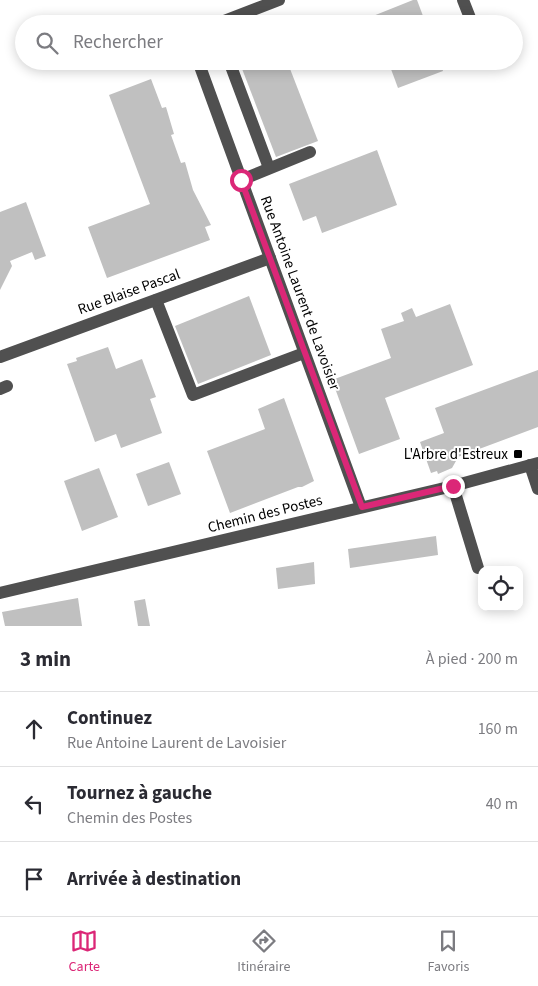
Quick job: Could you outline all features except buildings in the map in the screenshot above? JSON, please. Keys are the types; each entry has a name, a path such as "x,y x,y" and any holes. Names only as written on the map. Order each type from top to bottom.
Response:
{"street":[{"path":"240,15 279,0"},
{"path":"464,0 469,15"},
{"name":"Rue Antoine Laurent de Lavoisier","path":"201,70 362,507"},
{"path":"232,70 269,168"},
{"path":"241,180 310,152"},
{"name":"Rue Blaise Pascal","path":"0,358 270,258"},
{"path":"156,300 193,395 304,353"},
{"path":"534,464 538,489"},
{"name":"Chemin des Postes","path":"0,593 453,486 534,464"},
{"path":"453,486 478,568"}],"place":[{"name":"L'Arbre d'Estreux","path":"518,454"}],"route":[{"path":"241,180 362,507 453,486"}]}
